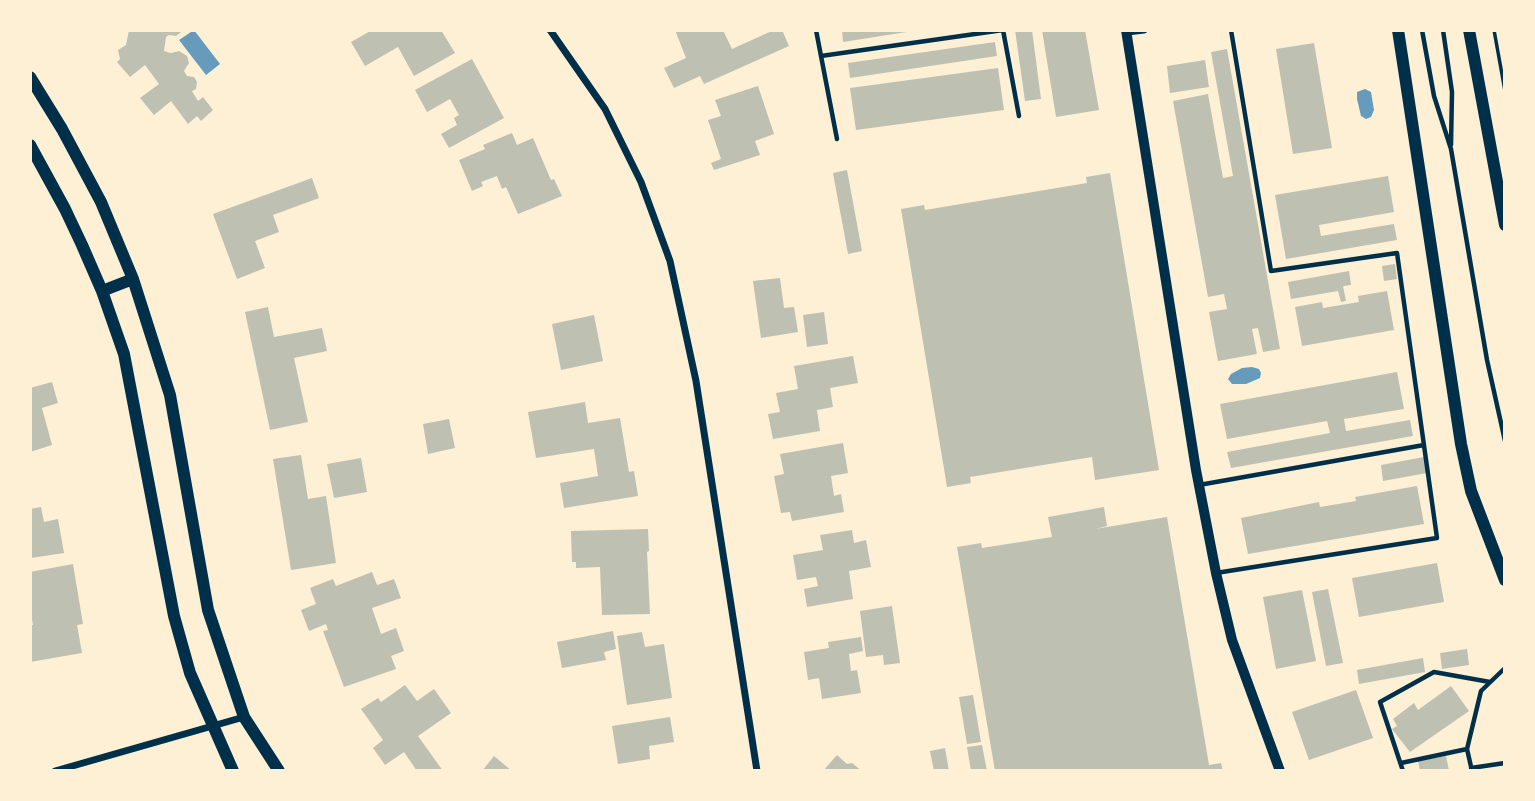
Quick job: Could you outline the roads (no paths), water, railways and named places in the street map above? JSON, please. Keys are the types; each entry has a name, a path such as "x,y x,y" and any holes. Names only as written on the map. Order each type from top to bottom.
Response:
{"main road":[{"path":"1398,30 1461,444 1471,491 1505,580"},
{"path":"1469,30 1505,225"},
{"path":"30,77 62,129 101,202 133,279 170,395 208,610 244,717 279,771"},
{"path":"30,145 65,209 102,292 124,354 174,616 190,673 233,771"},
{"path":"102,292 133,279"}],"street":[{"path":"550,30 605,109 641,182 670,261 696,381 757,771"},
{"path":"1144,30 1126,31 1198,485 1232,640 1280,771"},
{"path":"55,771 244,717"}],"lane":[{"path":"816,30 837,139"},
{"path":"821,56 1003,30 1019,116"},
{"path":"1216,573 1437,538 1397,253 1271,271 1231,30"},
{"path":"1422,30 1434,96 1451,149 1487,360 1505,439"},
{"path":"1443,30 1452,92 1451,149"},
{"path":"1198,485 1424,445"},
{"path":"1505,668 1481,691 1466,749 1472,770 1505,763"},
{"path":"1404,771 1380,702 1434,672 1490,682"},
{"path":"1401,763 1466,749"}],"water":[{"path":"194,30 220,64 206,75 179,40"},
{"path":"1365,89 1371,92 1374,110 1371,117 1366,119 1361,116 1357,99 1357,92"},
{"path":"1242,368 1259,369 1260,378 1246,384 1232,384 1228,379"}]}
